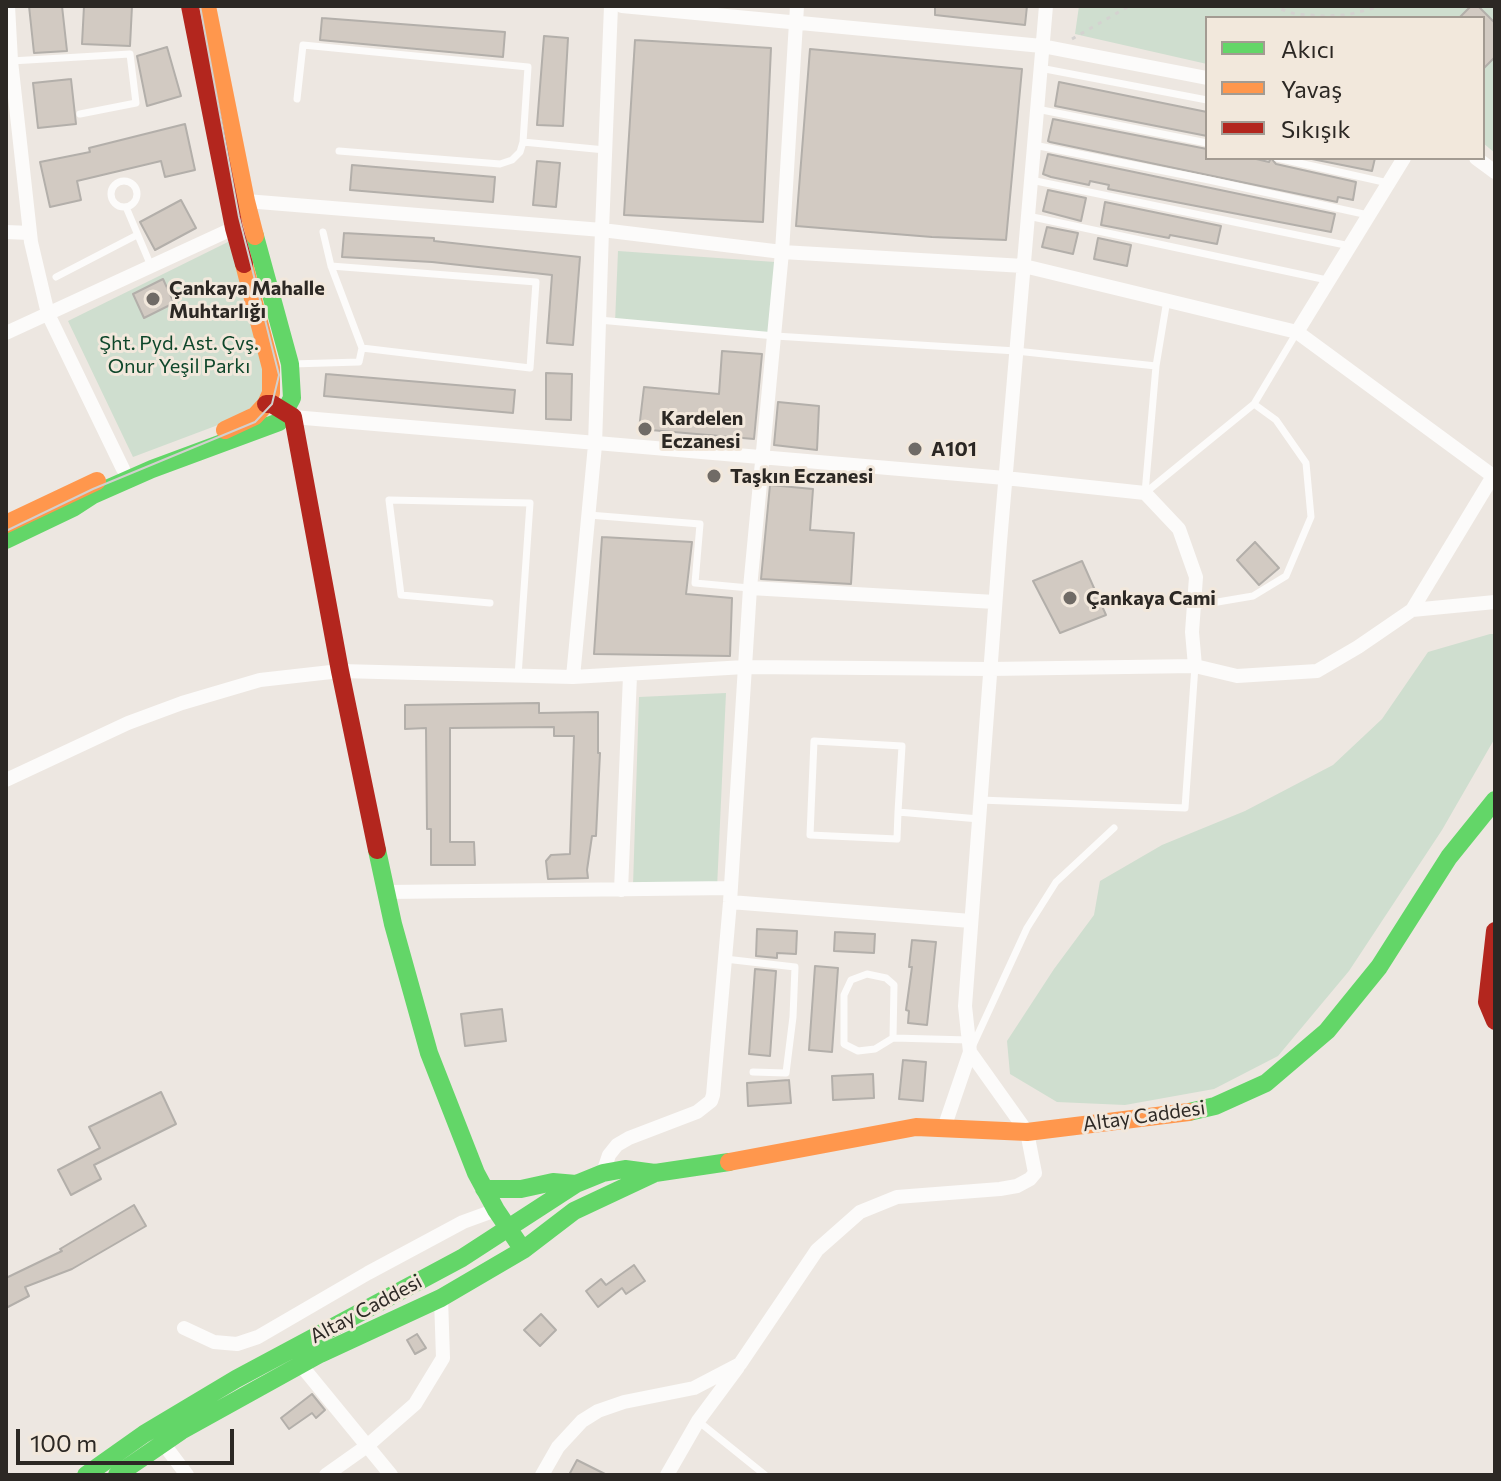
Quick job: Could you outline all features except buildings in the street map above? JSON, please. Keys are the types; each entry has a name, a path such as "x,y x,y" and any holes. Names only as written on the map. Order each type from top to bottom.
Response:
{"main road":[{"path":"6,524 123,469 255,416 271,393 271,368 234,228 190,6"},
{"path":"207,6 246,201 290,364 292,398 289,414 387,892 429,1053 484,1189 523,1250"},
{"path":"266,404 289,414"},
{"path":"6,540 93,495 152,469 279,422 289,414"},
{"name":"Altay Caddesi","path":"86,1475 144,1434 236,1379 462,1258 576,1184 603,1173 625,1169 655,1173 738,1161 916,1127 1027,1132 1169,1116 1215,1106 1266,1083 1327,1031 1379,967 1449,857 1495,800"},
{"path":"1495,931 1487,1002 1495,1021"},
{"name":"Altay Caddesi","path":"117,1475 163,1443 300,1364 441,1298 523,1250 574,1211 655,1173"},
{"path":"484,1189 521,1189 553,1182 576,1184"}],"street":[{"path":"8,6 30,233 48,314 123,469"},
{"path":"573,677 595,445 611,6"},
{"path":"622,6 1042,46 1205,78"},
{"path":"603,1173 609,1155 617,1145 697,1112 711,1101 731,895 750,588 782,252 797,6"},
{"path":"944,1128 969,1046 965,1006 971,921 1046,6"},
{"path":"1297,332 1403,160"},
{"path":"1479,160 1495,172"},
{"path":"6,333 234,228 246,201 602,230 782,252 1024,266 1297,332 1494,473 1412,610 1317,671 1237,676 1195,666 990,669 745,667 573,677 340,671 260,680 182,703 116,728 6,780"},
{"path":"6,232 30,233"},
{"path":"289,414 595,445 1005,478 1145,493 1179,529 1196,577 1192,632 1195,666"},
{"path":"750,588 995,602"},
{"path":"1412,610 1495,602"},
{"path":"621,890 630,676"},
{"path":"387,892 621,890 731,895 971,921"},
{"path":"667,1475 698,1421 817,1250 860,1212 897,1197 1017,1186 1035,1173 1027,1132 969,1046"},
{"path":"184,1328 214,1342 237,1344 258,1337 463,1222 496,1210"},
{"path":"326,1475 367,1446 415,1404 443,1358 441,1298"},
{"path":"300,1364 391,1475"},
{"path":"542,1475 558,1447 582,1421 598,1411 624,1402 694,1388 740,1364"},
{"path":"163,1443 187,1475"}],"lane":[{"path":"297,99 303,45 528,67 523,142 517,157 500,164 339,151"},
{"path":"11,61 130,54 136,103 80,114"},
{"path":"1040,68 1205,100"},
{"path":"1037,109 1205,143"},
{"path":"523,142 605,150"},
{"path":"1034,145 1369,216"},
{"path":"1286,160 1389,183"},
{"path":"1031,180 1350,246"},
{"path":"126,207 151,266"},
{"path":"1028,216 1329,281"},
{"path":"290,364 359,362 362,348 331,266 323,232"},
{"path":"56,277 137,235"},
{"path":"331,266 536,282 530,368 362,348"},
{"path":"1145,493 1156,366 1167,300"},
{"path":"599,320 775,336 1016,351 1156,366"},
{"path":"1145,493 1254,404 1297,332"},
{"path":"1194,606 1253,596 1286,576 1311,517 1306,463 1276,420 1254,404"},
{"path":"490,603 401,595 389,500 530,503 518,676"},
{"path":"589,515 700,524 695,583 750,588"},
{"path":"980,800 1185,808 1195,666"},
{"path":"814,741 902,746 898,812 897,839 810,835 814,741"},
{"path":"898,812 979,819"},
{"path":"893,1038 894,985 886,978 867,974 851,980 844,995 844,1044 858,1051 875,1049 893,1038 969,1046 1027,928 1056,882 1114,828"},
{"path":"725,959 795,967 786,1073 753,1072"},
{"path":"698,1421 765,1475"}],"path":[{"path":"1069,50 1073,36 1129,6"},
{"path":"1272,6 1295,14 1323,16 1347,15 1382,6"}],"green space":[{"path":"1079,6 1495,6 1495,153 1485,145 1485,16 1205,16 1205,64 1075,34"},
{"name":"Şht. Pyd. Ast. Çvş. Onur Yeşil Parkı","path":"232,240 265,371 262,400 234,419 133,457 68,321"},
{"path":"618,251 775,262 768,333 615,323"},
{"path":"1495,634 1495,738 1442,830 1349,971 1278,1056 1214,1089 1125,1105 1057,1102 1010,1074 1007,1041 1094,915 1100,881 1162,845 1245,811 1333,765 1382,719 1428,652"},
{"path":"726,693 717,888 633,886 639,697"}],"tram line":[{"path":"6,531 93,489 255,422 272,404 279,375 239,217 200,6"}],"traffic: fast":[{"path":"6,540 93,495 152,469 279,422 292,398 290,364 255,236"},
{"path":"1189,1112 1215,1106 1266,1083 1327,1031 1379,967 1449,857 1495,800"},
{"path":"377,850 393,924 429,1053 476,1173 523,1250"},
{"path":"86,1475 144,1434 236,1379 462,1258 576,1184 603,1173 625,1169 655,1173 729,1162"},
{"path":"117,1475 181,1431 320,1354 441,1298 523,1250 574,1211 655,1173"},
{"path":"484,1189 521,1189 553,1182 576,1184"}],"traffic: slow":[{"path":"207,6 255,236"},
{"path":"225,430 255,416 271,393 271,368 244,264"},
{"path":"6,524 97,481"},
{"path":"729,1162 916,1127 1027,1132 1189,1112"}],"traffic: jam":[{"path":"190,6 234,228 244,264"},
{"path":"266,404 272,404 293,417 377,850"},
{"path":"1495,931 1487,1002 1495,1021"}],"place":[{"name":"Çankaya Mahalle Muhtarlığı","path":"153,299"},
{"name":"Kardelen Eczanesi","path":"645,429"},
{"name":"A101","path":"915,449"},
{"name":"Taşkın Eczanesi","path":"714,476"},
{"name":"Çankaya Cami","path":"1070,598"}]}
